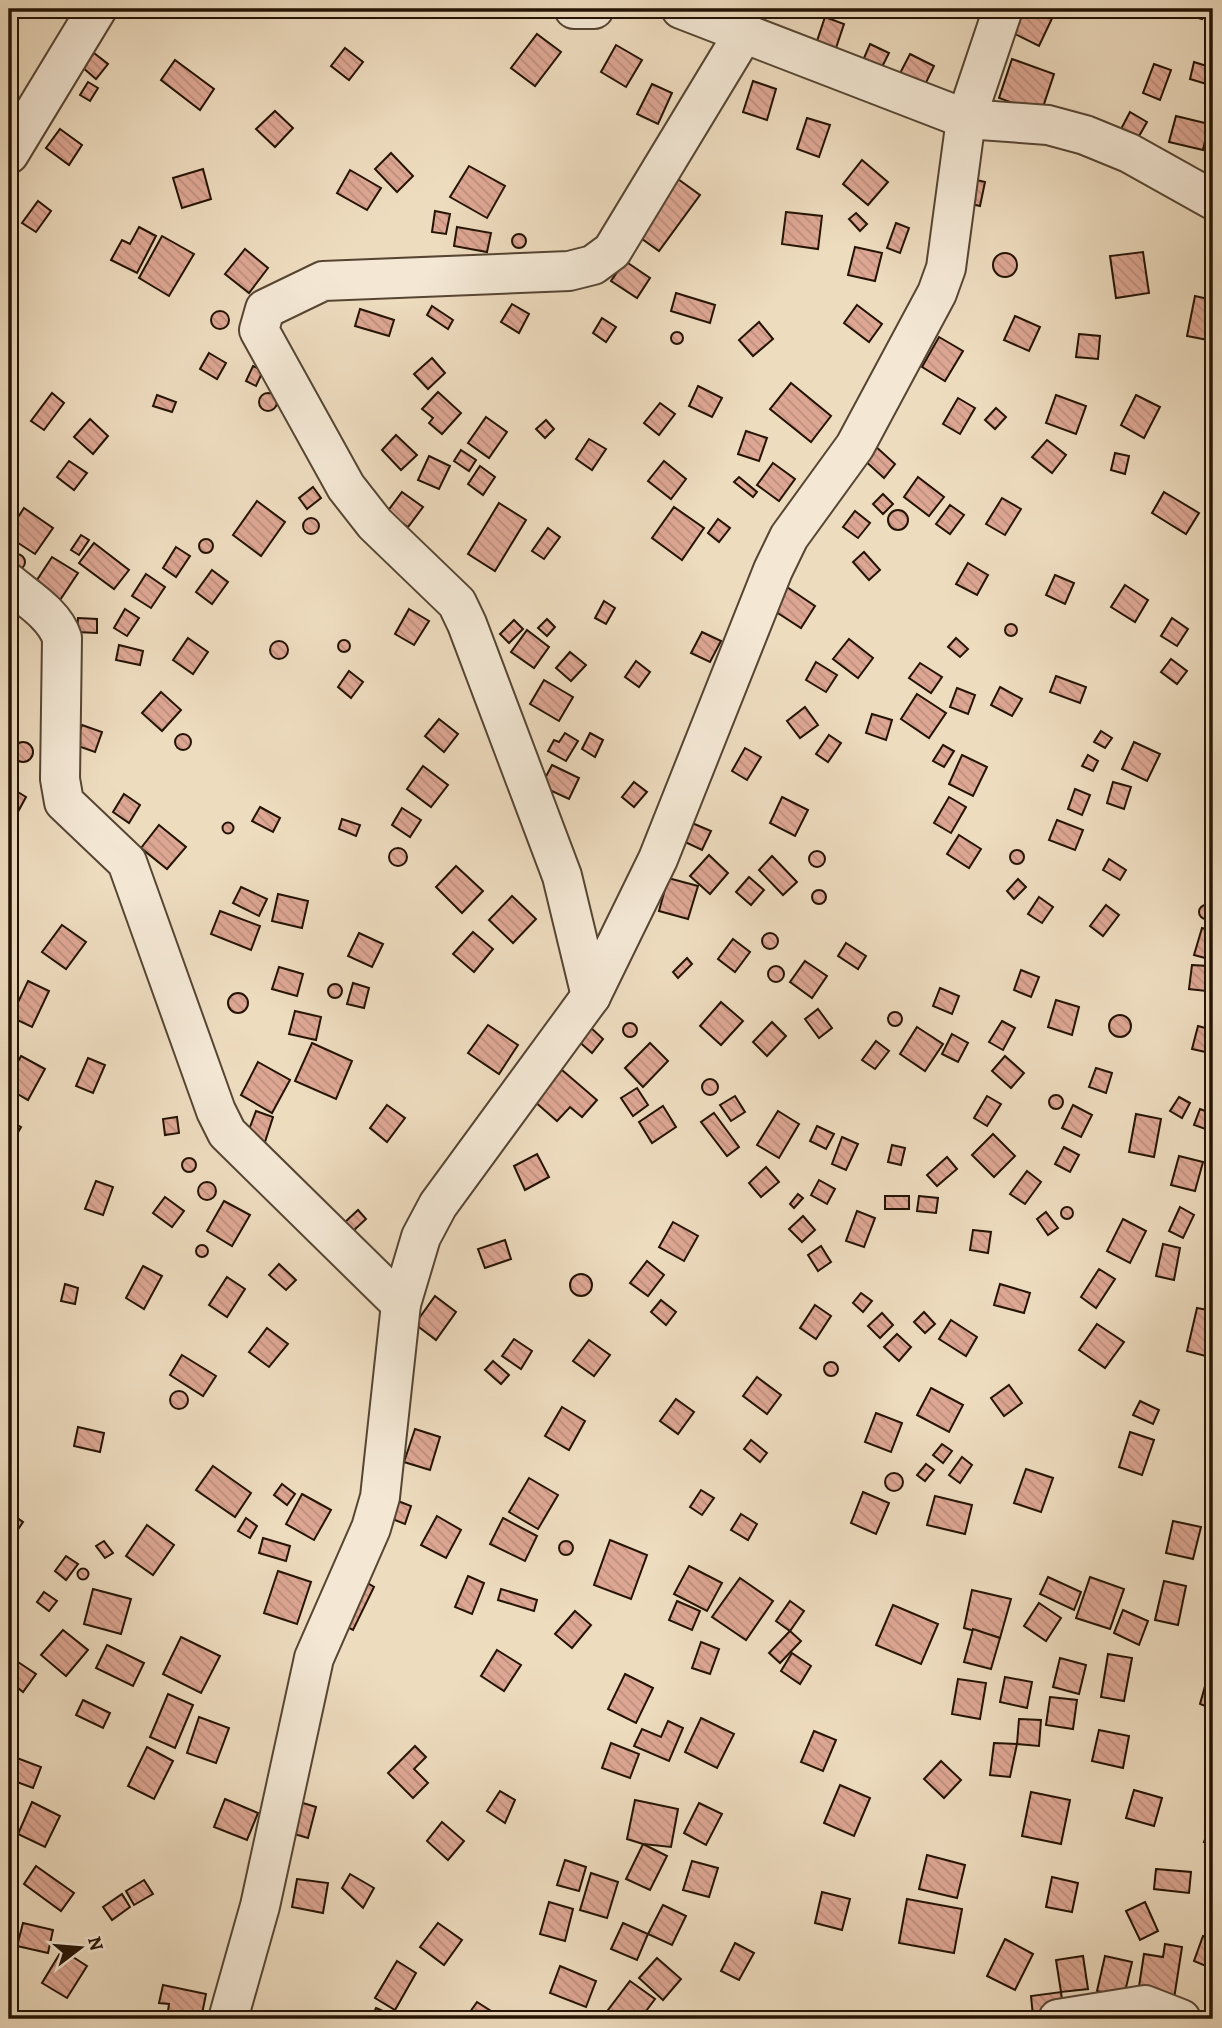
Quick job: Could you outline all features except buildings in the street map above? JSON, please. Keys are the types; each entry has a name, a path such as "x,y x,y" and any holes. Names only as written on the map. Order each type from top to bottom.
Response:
{"street":[{"path":"9,154 97,9"},
{"path":"574,9 594,9"},
{"path":"681,9 966,119 1048,125 1085,135 1129,153 1213,200"},
{"path":"228,2019 260,1906 314,1658 371,1528 380,1497 401,1304 421,1237 438,1205 591,996 658,859 773,570 789,537 855,446 937,293 946,268 966,119 1003,9"},
{"path":"591,996 562,877 457,603 375,524 346,487 259,330 265,309 323,281 569,271 593,265 612,251 744,33"},
{"path":"9,583 59,627 62,638 60,779 64,802 127,862 216,1111 227,1133 401,1304"},
{"path":"1058,2019 1145,2006 1181,2019"}]}
